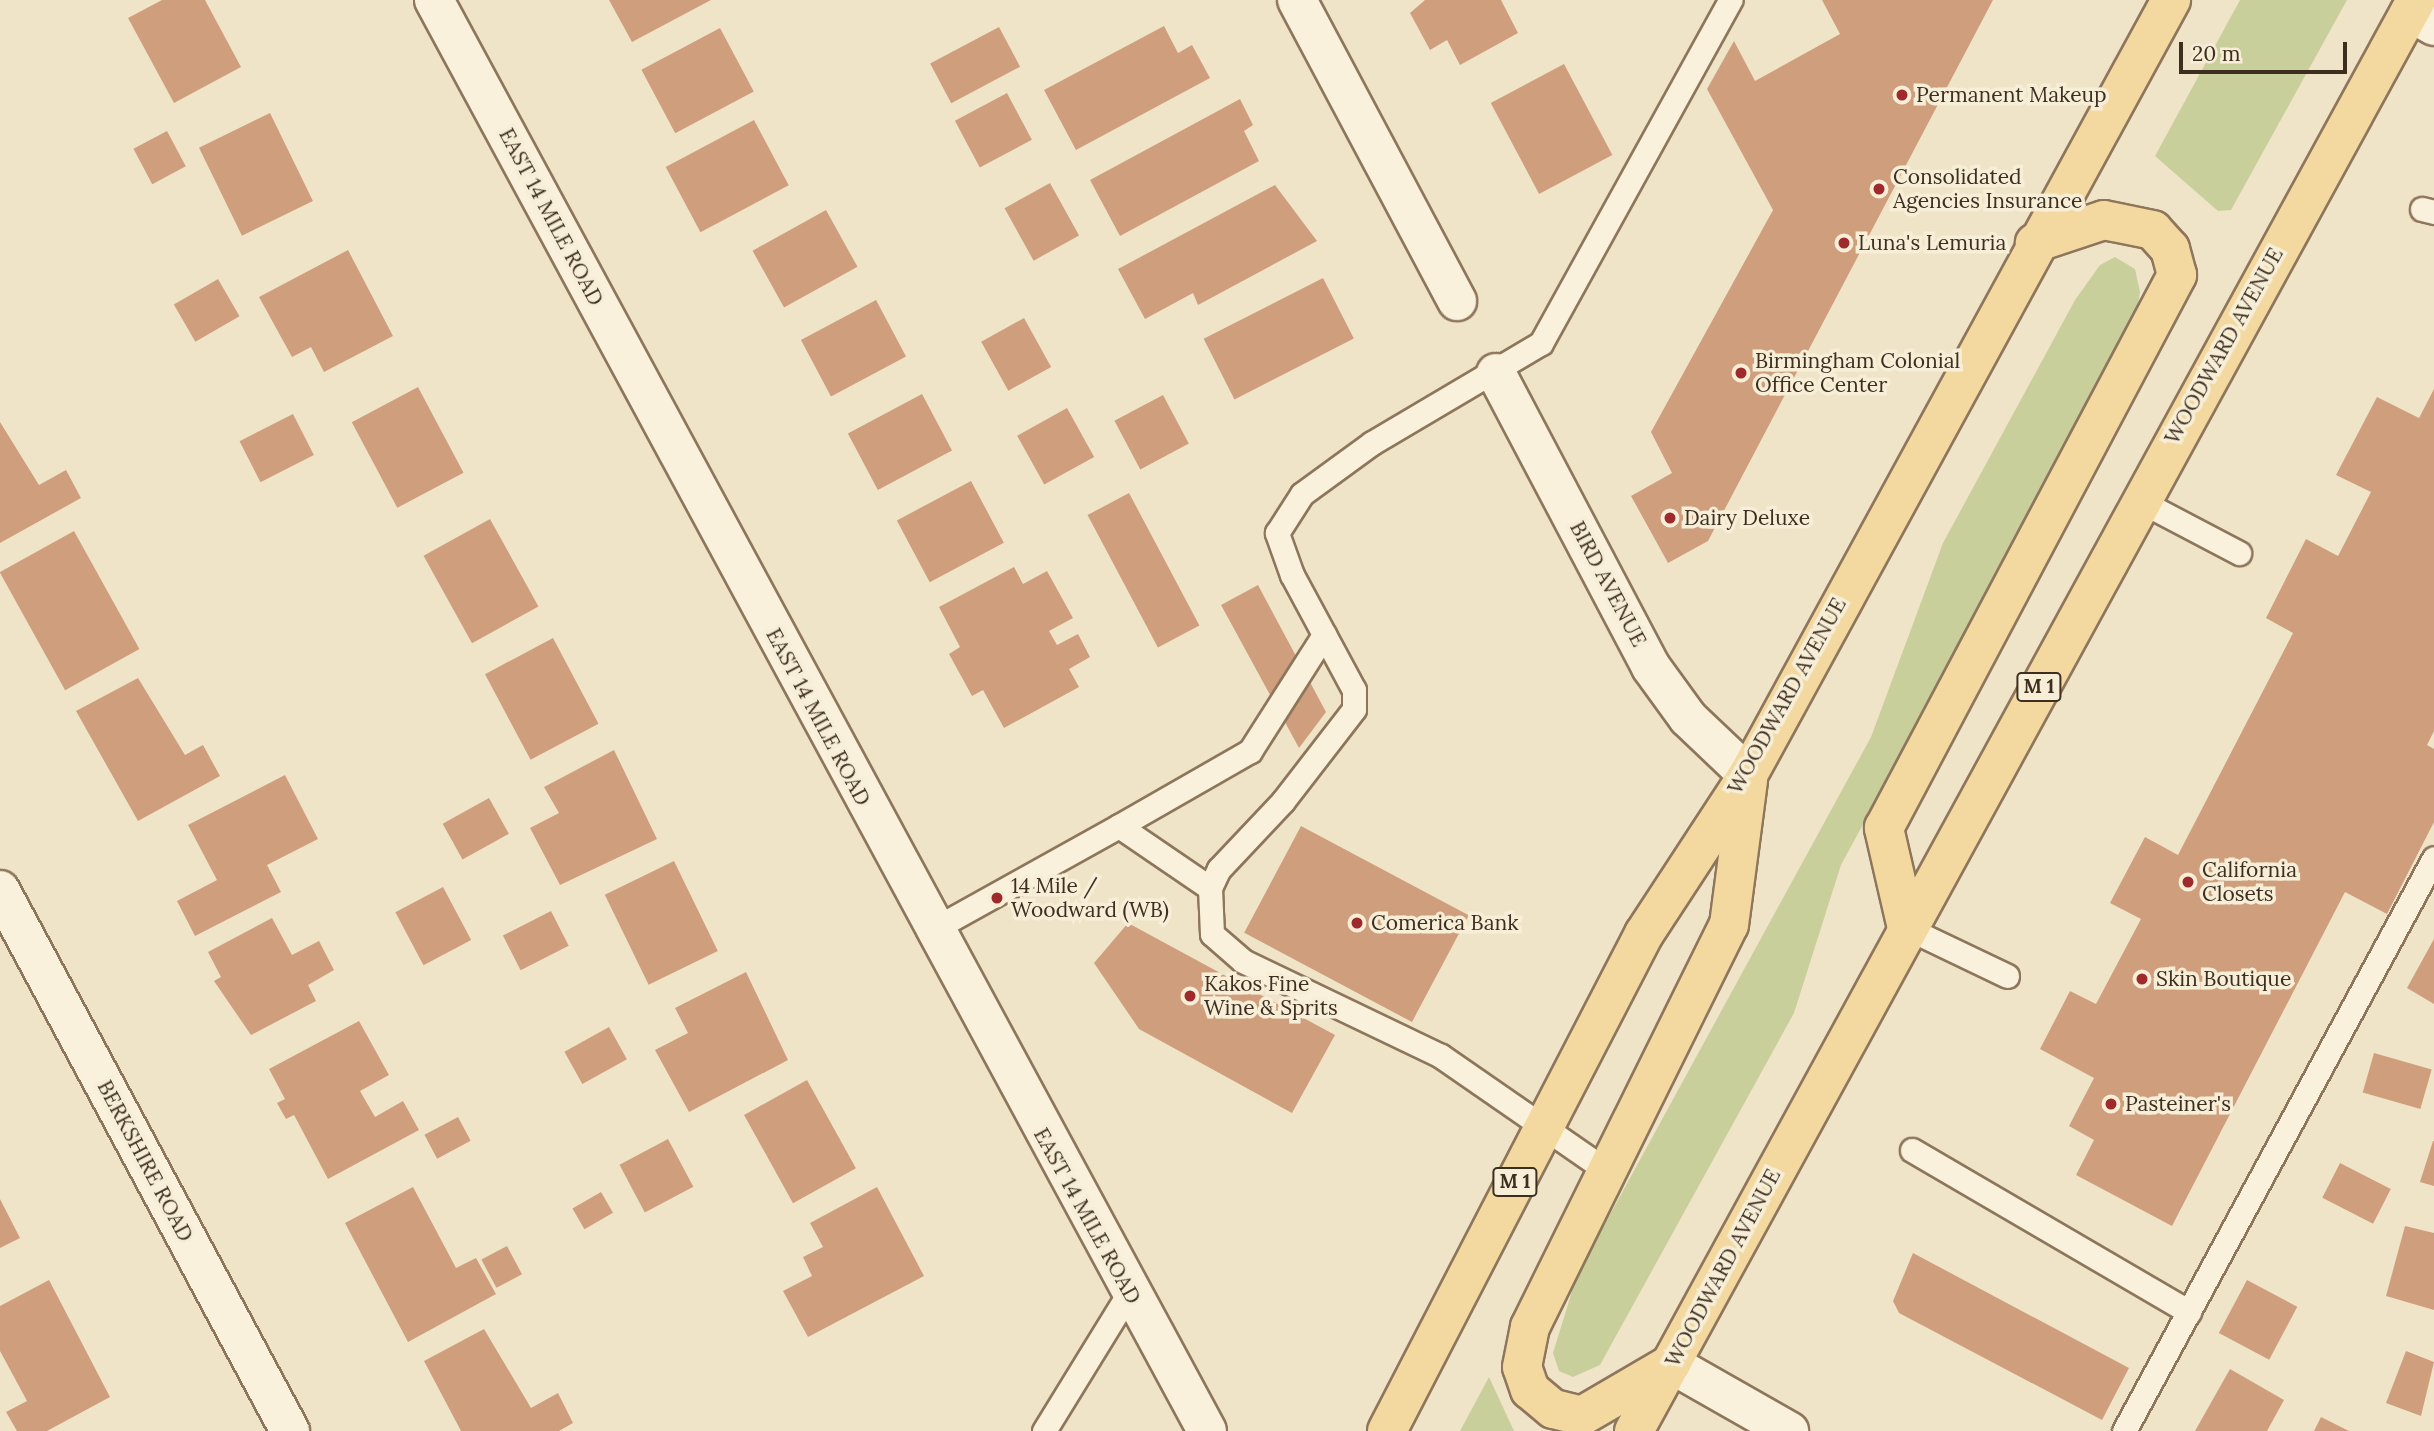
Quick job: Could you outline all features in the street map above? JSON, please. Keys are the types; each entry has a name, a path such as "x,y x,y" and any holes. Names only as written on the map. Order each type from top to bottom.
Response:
{"main road":[{"name":"EAST 14 MILE ROAD","path":"434,0 932,930 1129,1293 1208,1431"},
{"path":"1297,0 1458,301"},
{"name":"WOODWARD AVENUE","path":"1387,1431 1644,934 1748,775 2035,243 2171,0"},
{"name":"WOODWARD AVENUE","path":"1634,1431 2140,501 2420,13"},
{"path":"1907,928 1884,828 2177,275 2170,249 2141,228 2104,219 2035,243"},
{"name":"BIRD AVENUE","path":"1496,373 1651,667 1688,718 1748,775"},
{"path":"1748,775 1729,925 1530,1327 1522,1367 1530,1390 1553,1409 1582,1416 1671,1364 1789,1431"},
{"name":"BERKSHIRE ROAD","path":"0,890 290,1431"}],"lane":[{"path":"1607,1171 1541,1131 1441,1056 1243,961 1212,934 1210,888 1219,869 1291,791 1354,709 1354,690 1324,635 1277,533 1302,494 1372,443 1496,373 1541,343 1730,0"},
{"path":"2140,501 2239,553"},
{"path":"932,930 1250,751 1324,635"},
{"path":"1119,826 1210,888"},
{"path":"2124,1431 2434,858"},
{"path":"1907,928 2007,976"},
{"path":"1912,1150 2189,1312"},
{"path":"1044,1431 1129,1293"}],"green space":[{"path":"2240,0 2347,0 2231,210 2218,211 2155,156"},
{"path":"2115,257 2135,269 2140,292 2135,322 1841,865 1794,1013 1600,1365 1573,1377 1559,1371 1553,1353 1577,1275 1871,737 1943,543 2075,300 2100,265"},
{"path":"1489,1377 1514,1431 1460,1431"}],"building":[{"path":"162,0 205,0 241,67 174,103 128,18"},
{"path":"609,0 711,0 632,42"},
{"path":"1425,0 1501,0 1518,33 1460,65 1447,40 1430,50 1410,13"},
{"path":"1822,0 1993,0 1708,541 1668,563 1631,496 1672,473 1651,432 1773,210 1707,89 1734,41 1755,81 1840,34"},
{"path":"1164,26 1178,53 1192,45 1210,78 1076,150 1044,90"},
{"path":"999,27 1020,67 951,103 930,64"},
{"path":"720,28 754,92 675,133 641,70"},
{"path":"1564,64 1612,155 1539,194 1491,103"},
{"path":"1007,93 1032,140 980,167 955,121"},
{"path":"1240,99 1253,125 1244,131 1259,161 1120,236 1090,180"},
{"path":"270,113 313,201 242,236 199,148"},
{"path":"754,120 789,185 700,232 666,167"},
{"path":"167,131 186,166 152,184 133,149"},
{"path":"1050,183 1079,235 1034,261 1005,208"},
{"path":"1275,185 1317,241 1198,305 1193,293 1145,319 1118,269"},
{"path":"826,210 858,267 784,308 753,251"},
{"path":"348,250 393,336 324,372 311,347 292,357 259,297"},
{"path":"1323,278 1354,339 1234,399 1204,339"},
{"path":"218,279 240,316 195,342 174,304"},
{"path":"876,300 906,357 831,396 801,340"},
{"path":"1024,318 1051,367 1008,391 981,342"},
{"path":"418,387 464,473 397,508 352,422"},
{"path":"2434,389 2434,731 2427,745 2434,749 2434,822 2387,914 2345,892 2172,1226 2076,1175 2094,1140 2069,1126 2094,1078 2040,1049 2070,991 2096,1004 2141,919 2110,903 2145,837 2178,855 2293,633 2266,618 2306,539 2338,556 2371,492 2336,475 2377,397 2419,418"},
{"path":"922,394 952,451 878,490 848,433"},
{"path":"1163,395 1189,444 1140,469 1114,421"},
{"path":"1067,408 1094,457 1044,485 1017,436"},
{"path":"293,414 314,455 260,482 240,441"},
{"path":"0,422 39,485 66,470 81,498 0,543"},
{"path":"971,481 1004,543 930,582 897,520"},
{"path":"1129,493 1199,625 1158,648 1088,515"},
{"path":"490,519 538,606 472,643 424,556"},
{"path":"74,531 139,649 65,690 0,572"},
{"path":"1014,567 1023,584 1047,571 1073,618 1049,631 1057,645 1078,634 1090,657 1069,669 1079,687 1004,728 983,690 972,696 949,654 960,647 939,607"},
{"path":"1258,585 1326,712 1299,748 1221,605"},
{"path":"553,638 599,724 531,760 485,674"},
{"path":"138,678 185,755 203,745 220,776 138,821 76,711"},
{"path":"614,750 657,839 560,885 530,828 559,813 544,787"},
{"path":"285,775 318,839 267,865 281,892 195,936 177,901 217,880 188,825"},
{"path":"489,798 509,834 463,860 443,824"},
{"name":"Comerica Bank","path":"1301,826 1469,915 1412,1022 1244,933"},
{"path":"674,861 718,951 649,985 605,895"},
{"path":"443,887 471,940 423,965 395,912"},
{"path":"551,911 569,946 521,970 503,936"},
{"path":"272,918 292,955 319,941 334,970 308,985 316,1001 251,1035 214,981 221,977 208,952"},
{"name":"Kakos Fine Wine & Sprits","path":"1128,923 1335,1035 1292,1113 1139,1029 1094,963"},
{"path":"2434,939 2434,1004 2407,988"},
{"path":"746,972 788,1060 689,1112 655,1050 688,1033 675,1008"},
{"path":"359,1021 389,1075 360,1091 375,1117 403,1101 419,1130 328,1179 294,1115 286,1119 277,1103 285,1099 269,1069"},
{"path":"609,1027 627,1059 582,1084 564,1052"},
{"path":"2374,1053 2432,1070 2420,1109 2363,1092"},
{"path":"807,1080 856,1168 793,1203 744,1115"},
{"path":"458,1117 471,1141 437,1159 424,1135"},
{"path":"668,1139 693,1187 645,1213 619,1165"},
{"path":"2434,1141 2434,1186 2420,1182"},
{"path":"2340,1163 2391,1189 2373,1224 2322,1198"},
{"path":"413,1187 456,1268 476,1258 496,1294 408,1342 345,1223"},
{"path":"877,1187 924,1276 808,1337 783,1291 812,1276 803,1257 823,1247 810,1223"},
{"path":"601,1192 613,1213 584,1229 572,1208"},
{"path":"0,1199 20,1238 0,1248"},
{"path":"2405,1226 2434,1233 2434,1310 2386,1296"},
{"path":"507,1246 522,1274 496,1288 481,1260"},
{"path":"1913,1253 2129,1368 2102,1420 1899,1313 1893,1301"},
{"path":"49,1280 110,1397 47,1431 17,1431 6,1412 27,1401 0,1351 0,1306"},
{"path":"2247,1280 2297,1307 2269,1360 2219,1333"},
{"path":"484,1329 531,1408 558,1393 573,1423 559,1431 461,1431 424,1361"},
{"path":"2406,1351 2434,1362 2421,1416 2386,1403"},
{"path":"2230,1369 2284,1400 2267,1431 2195,1431"},
{"path":"2321,1417 2349,1431 2314,1431"}],"place":[{"name":"Permanent Makeup","path":"1902,95"},
{"name":"Consolidated Agencies Insurance","path":"1879,189"},
{"name":"Luna's Lemuria","path":"1844,243"},
{"name":"Birmingham Colonial Office Center","path":"1741,373"},
{"name":"Dairy Deluxe","path":"1670,518"},
{"name":"California Closets","path":"2188,882"},
{"name":"14 Mile / Woodward (WB)","path":"997,898"},
{"name":"Comerica Bank","path":"1357,923"},
{"name":"Skin Boutique","path":"2142,979"},
{"name":"Kakos Fine Wine & Sprits","path":"1190,996"},
{"name":"Pasteiner's","path":"2111,1104"}]}
